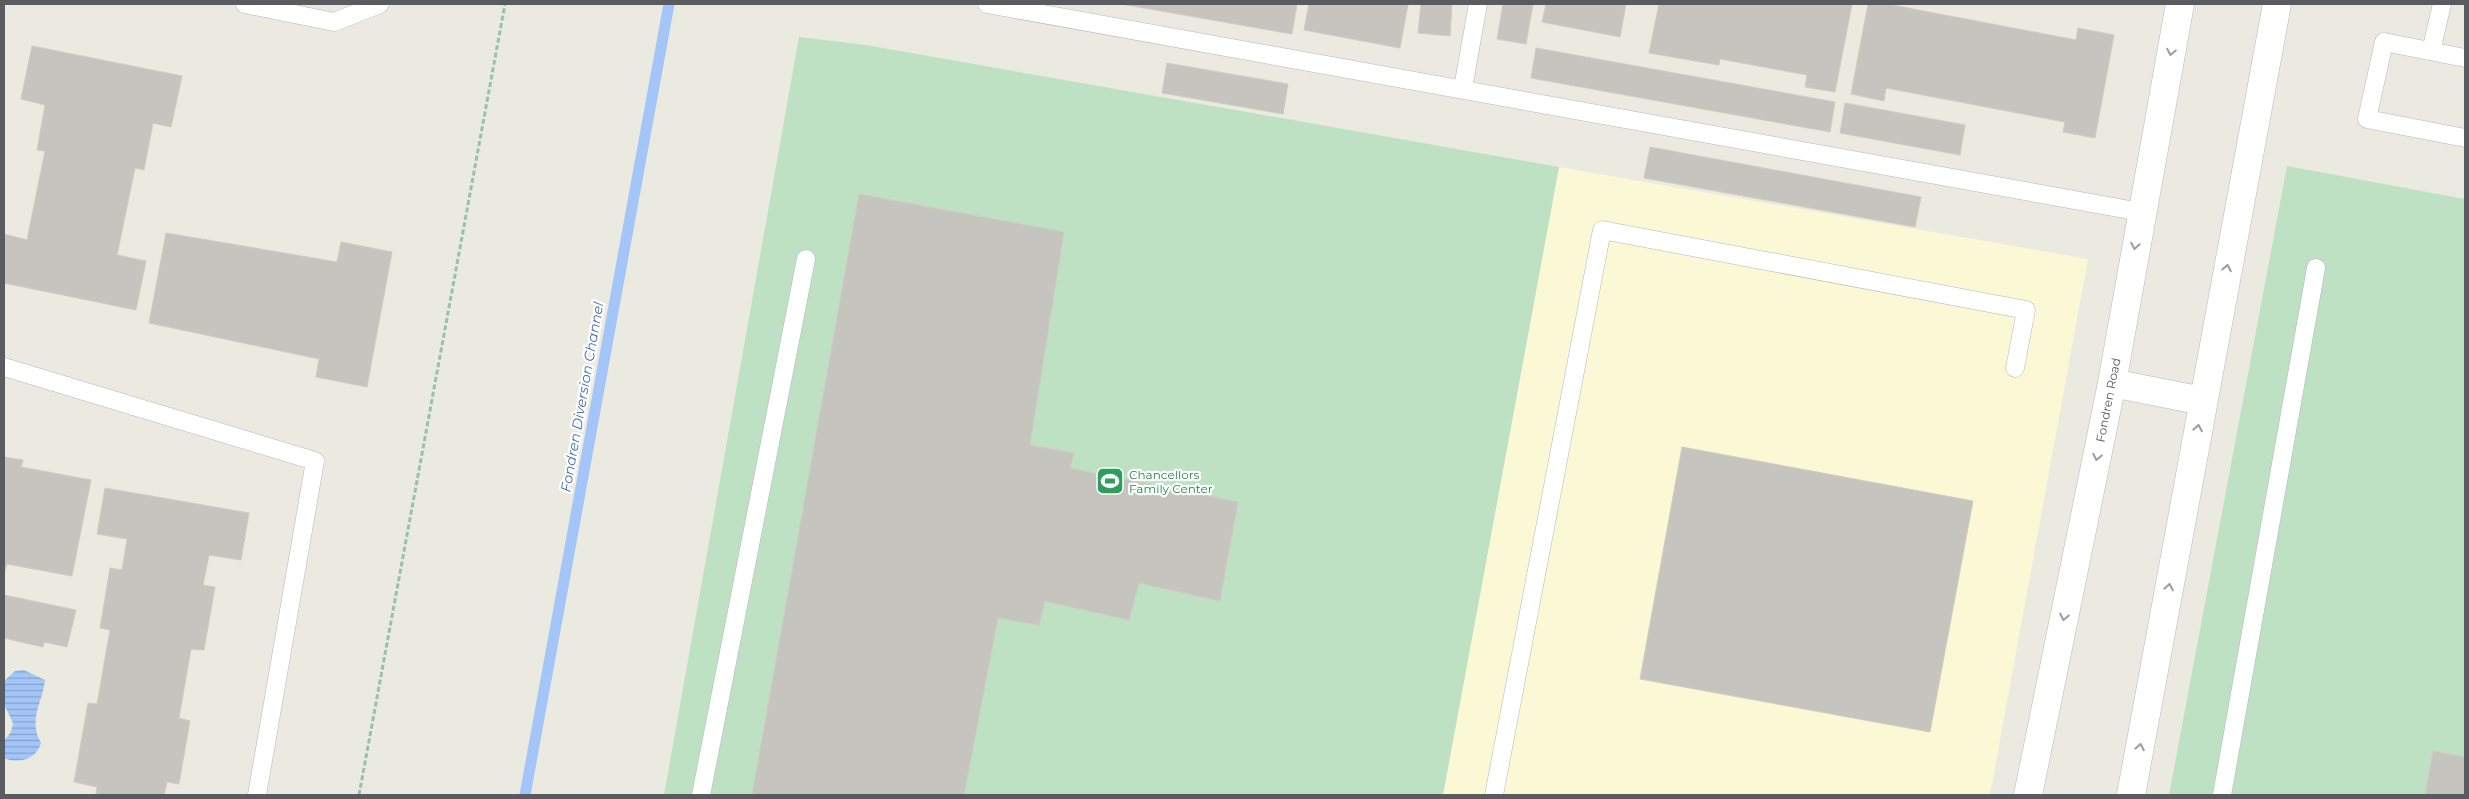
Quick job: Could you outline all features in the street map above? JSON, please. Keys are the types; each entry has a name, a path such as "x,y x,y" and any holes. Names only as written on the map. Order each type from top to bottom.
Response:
{"main road":[{"name":"Fondren Road","path":"2028,795 2112,383 2141,212 2180,4"},
{"path":"2131,795 2276,4"},
{"path":"2112,383 2203,400"}],"lane":[{"path":"244,4 334,22 380,4"},
{"path":"987,4 1463,88 2141,212"},
{"path":"1463,88 1478,4"},
{"path":"2431,51 2442,4"},
{"path":"2465,58 2384,42 2367,119 2465,138"},
{"path":"1494,795 1602,230 2026,310 2015,368"},
{"path":"701,795 806,259"},
{"path":"2222,795 2316,268"},
{"path":"4,367 315,461 257,795"}],"path":[{"path":"359,795 505,4"}],"shaded area":[{"path":"1559,167 2088,259 1990,795 1443,795"}],"green space":[{"name":"Chancellors Family Center","path":"799,37 866,45 1559,167 1443,795 664,795"},
{"path":"2287,166 2465,199 2465,795 2169,795"}],"water":[{"path":"24,670 45,680 36,719 37,734 41,743 39,749 31,757 15,761 4,758 4,741 11,732 13,723 4,704 4,681 15,671"}],"building":[{"path":"1121,4 1297,4 1292,34"},
{"path":"1309,4 1408,4 1400,48 1304,30"},
{"path":"1421,4 1452,4 1450,36 1418,33"},
{"path":"1503,4 1533,4 1526,44 1497,39"},
{"path":"1546,4 1626,4 1620,37 1542,22"},
{"path":"1659,4 1852,4 1835,92 1805,87 1807,75 1720,59 1719,65 1649,53"},
{"path":"1868,4 1887,4 2076,40 2078,28 2114,35 2095,138 2063,132 2065,122 1886,88 1884,101 1851,94"},
{"path":"32,46 182,76 171,127 153,123 144,170 135,168 117,255 146,261 136,310 4,283 4,234 27,240 45,151 37,150 45,105 21,99"},
{"path":"1536,48 1835,102 1830,132 1531,78"},
{"path":"1167,63 1288,84 1283,114 1162,93"},
{"path":"1845,103 1965,125 1960,155 1840,133"},
{"path":"1650,147 1921,197 1915,227 1644,178"},
{"path":"859,194 1064,232 1030,445 1074,453 1070,468 1238,502 1220,601 1139,583 1129,620 1045,601 1039,625 998,618 964,795 752,795"},
{"path":"166,233 337,262 341,242 392,252 367,387 316,377 319,359 149,323"},
{"path":"1682,447 1973,501 1930,732 1640,679"},
{"path":"4,457 23,460 21,467 91,480 72,576 7,564 4,572"},
{"path":"105,488 249,513 241,560 209,555 203,585 215,587 204,650 191,649 179,718 190,721 179,784 167,782 164,795 96,795 97,787 74,782 88,703 97,704 110,630 100,628 110,568 122,570 127,539 97,534"},
{"path":"4,595 76,610 67,647 44,642 43,647 4,638"},
{"path":"2433,751 2465,757 2465,795 2425,795"}],"waterway":[{"name":"Fondren Diversion Channel","path":"525,795 669,4"}],"place":[{"name":"Chancellors Family Center","path":"1110,481"}]}
